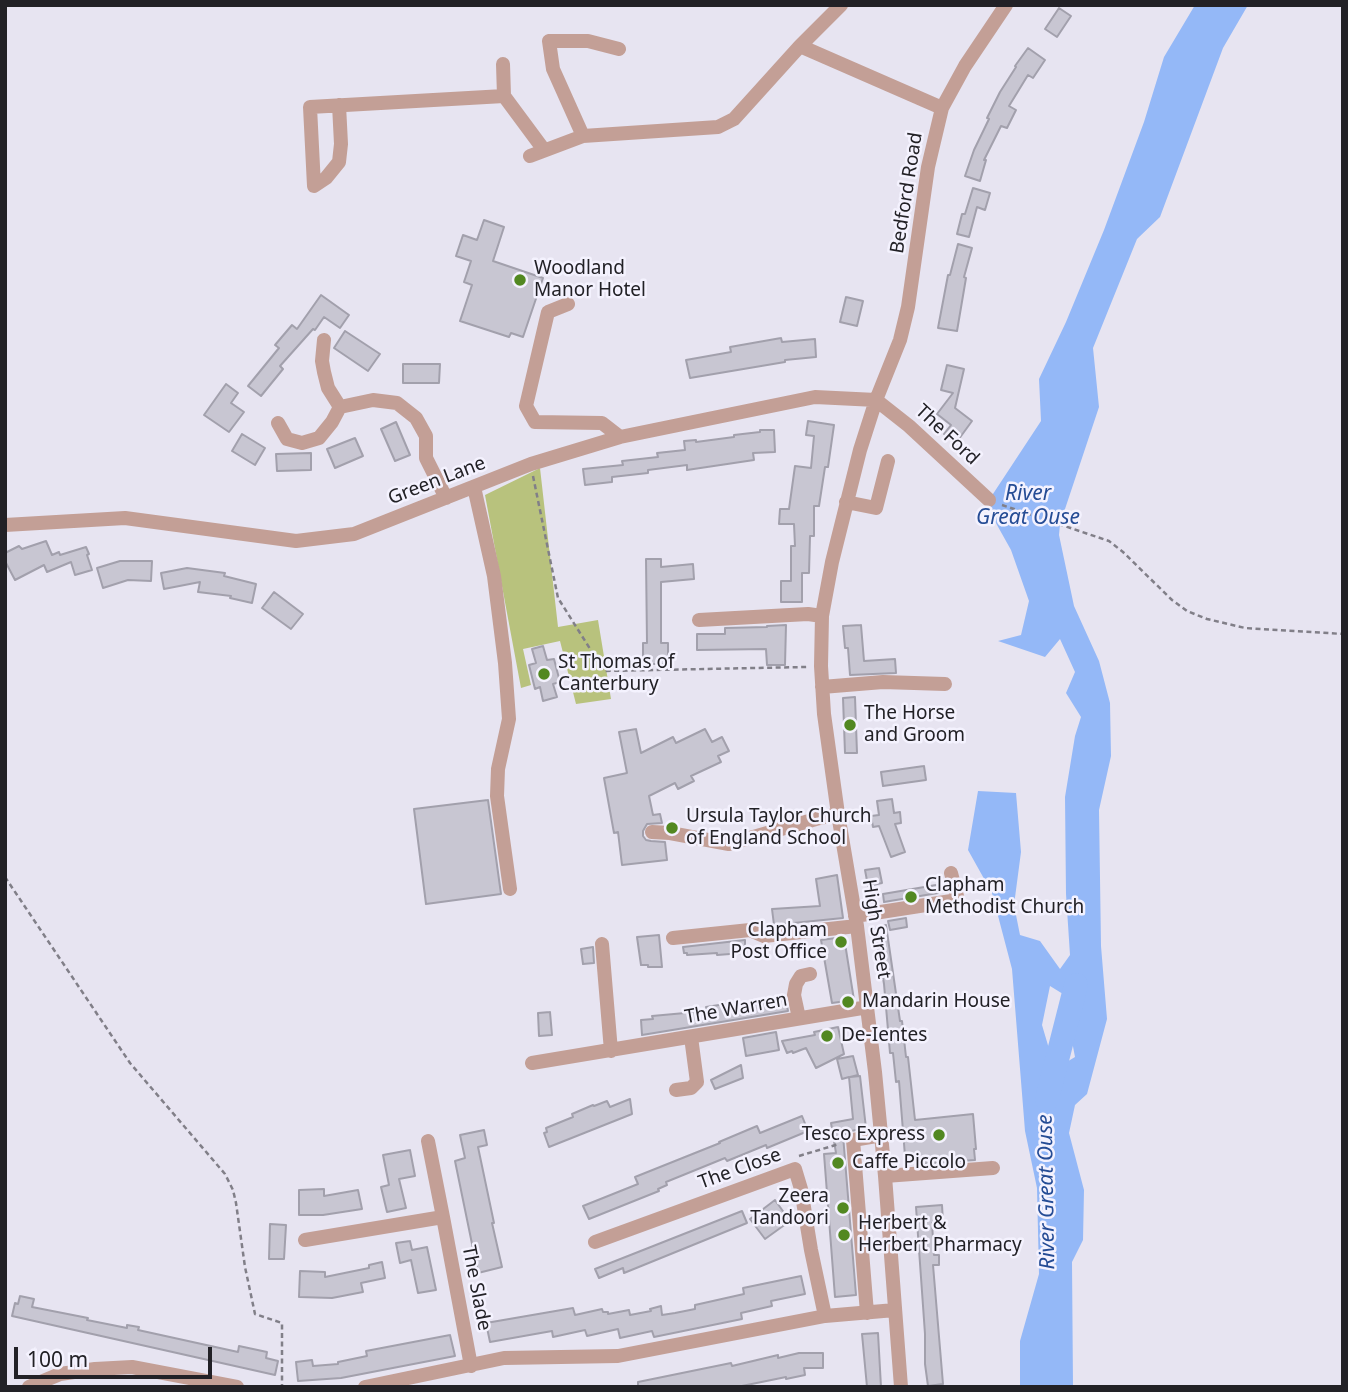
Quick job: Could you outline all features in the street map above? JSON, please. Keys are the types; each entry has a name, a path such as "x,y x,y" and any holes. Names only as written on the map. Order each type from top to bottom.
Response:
{"street":[{"path":"503,64 504,96 537,153 583,136 718,127 734,119 841,5"},
{"name":"Bedford Road","path":"876,400 900,340 908,307 928,167 942,108 965,65 1006,5"},
{"path":"583,136 553,69 549,41 588,41 619,49"},
{"path":"800,46 942,108"},
{"path":"339,105 339,162 326,178 314,187 310,107 339,105 504,96"},
{"path":"568,304 548,312 526,406 536,422 602,423 620,436"},
{"path":"324,340 322,361 328,388 340,407"},
{"name":"Green Lane","path":"5,525 125,518 296,541 354,534 531,464 620,436 815,397 876,400"},
{"path":"278,423 286,439 302,443 319,438 340,407 373,400 397,403 416,418 426,436 426,458 446,498"},
{"name":"The Ford","path":"876,400 909,426 989,500"},
{"name":"High Street","path":"876,400 860,450 832,562 822,616 821,666 829,754 868,1007 885,1176 901,1387"},
{"path":"846,502 876,508 888,461"},
{"path":"474,487 494,576 505,663 509,719 498,769 497,796 510,889"},
{"path":"698,620 808,614 822,616"},
{"path":"822,687 883,682 945,684"},
{"path":"652,832 670,832 729,844 838,814"},
{"path":"673,937 750,930 764,936 958,900 951,873"},
{"path":"602,944 611,1051"},
{"path":"799,1018 794,995 796,984 801,976 810,974"},
{"name":"The Warren","path":"532,1063 868,1007"},
{"path":"676,1090 691,1088 697,1082 691,1037"},
{"path":"867,1313 853,1140 881,1135"},
{"name":"The Slade","path":"428,1141 471,1366"},
{"path":"885,1176 993,1168"},
{"name":"The Close","path":"595,1242 795,1169 802,1189 825,1316"},
{"path":"304,1240 443,1217"},
{"path":"365,1387 504,1358 618,1356 825,1316 895,1310"},
{"path":"29,1387 60,1374 132,1367 196,1383 237,1387"}],"path":[{"path":"531,464 558,598 604,671 821,666"},
{"path":"989,500 1109,541 1172,600 1187,611 1207,619 1245,628 1343,634"},
{"path":"5,877 130,1063 225,1174 236,1203 255,1314 282,1323 282,1387"},
{"path":"796,1157 853,1140"}],"green space":[{"path":"540,468 558,627 598,620 611,699 576,704 560,641 523,649 531,685 521,688 485,495"}],"water":[{"name":"River Great Ouse","path":"1195,5 1248,5 1223,48 1160,217 1137,239 1093,348 1099,407 1060,524 1059,535 1074,606 1099,661 1110,703 1111,756 1099,810 1101,946 1107,1019 1087,1094 1075,1105 1069,1133 1084,1190 1083,1240 1072,1262 1073,1387 1020,1387 1020,1341 1039,1274 1037,1188 1025,1131 1012,969 992,893 968,850 978,791 1016,793 1021,852 1014,905 1020,935 1040,941 1060,969 1070,955 1065,797 1075,736 1081,717 1066,693 1075,672 1060,639 1045,657 998,641 1021,635 1029,601 1011,550 992,516 989,500 1041,421 1039,379 1104,230 1144,122 1164,57","holes":["1050,986 1063,994 1075,1057 1055,1069 1042,1025"]}],"building":[{"path":"1059,8 1071,16 1057,37 1045,29"},
{"path":"1028,48 1045,60 1033,78 1028,75 1009,106 1016,110 1007,128 1001,126 984,160 980,181 965,176 989,119 987,118 1015,66"},
{"path":"973,188 990,193 985,210 977,207 969,237 957,234"},
{"name":"Woodland Manor Hotel","path":"484,220 504,227 493,261 543,278 523,337 511,333 509,337 460,321 472,285 464,282 471,261 456,256 463,235 477,240"},
{"path":"958,244 972,248 964,277 966,278 957,331 938,328 948,275"},
{"path":"321,295 349,315 340,328 324,317 280,366 283,369 261,396 248,386 279,348 275,345 292,325 297,329"},
{"path":"846,297 863,301 857,326 840,322"},
{"path":"345,331 380,354 368,371 334,348"},
{"path":"781,338 782,342 815,339 816,357 785,360 690,378 686,360 731,352 730,347"},
{"path":"403,364 440,364 439,383 403,383"},
{"path":"947,365 964,369 955,408 972,421 956,443 944,434 951,425 937,414 953,393 941,390"},
{"path":"226,384 238,393 231,403 244,412 229,432 204,415"},
{"path":"808,421 834,425 828,467 825,467 819,506 814,506 814,536 810,536 809,573 802,573 802,602 781,602 781,581 791,581 791,546 795,546 794,524 779,524 780,509 789,509 795,466 811,468 814,436 806,435"},
{"path":"396,422 410,455 395,461 381,429"},
{"path":"760,430 774,430 775,452 753,453 754,460 687,470 687,465 648,470 648,473 612,477 612,482 585,485 583,469 623,465 622,461 658,457 657,453 685,450 684,441 734,437"},
{"path":"242,434 265,448 255,465 232,451"},
{"path":"355,438 363,456 335,468 327,449"},
{"path":"311,453 311,470 277,471 276,454"},
{"path":"46,541 52,555 86,547 92,570 75,575 71,562 47,572 44,565 15,580 5,561 5,553 19,546 22,549"},
{"path":"646,559 661,559 661,567 693,564 694,579 661,582 661,643 668,643 668,664 643,664 643,643 647,643"},
{"path":"120,561 152,561 151,581 128,580 103,588 97,568"},
{"path":"187,568 225,573 224,576 256,584 252,603 230,598 231,596 198,592 200,582 164,589 161,573"},
{"path":"274,592 303,614 291,629 262,608"},
{"path":"786,625 785,665 767,665 766,649 697,650 697,634 725,634 725,628"},
{"path":"861,625 864,661 895,659 896,673 850,675 843,626"},
{"name":"St Thomas of Canterbury","path":"543,646 547,660 554,659 560,682 553,684 557,697 543,701 540,687 535,689 529,665 536,663 532,649"},
{"name":"The Horse and Groom","path":"855,697 857,753 845,753 843,698"},
{"path":"636,729 641,753 673,737 676,743 705,729 712,742 722,737 729,751 718,756 721,762 691,776 694,781 678,789 675,783 649,796 653,815 660,814 662,823 647,824 643,836 646,840 665,842 667,860 622,865 618,832 614,833 604,778 627,773 619,732"},
{"path":"924,766 926,780 883,786 881,772"},
{"path":"892,799 894,813 900,812 901,823 895,824 905,852 891,857 879,826 873,827 871,816 879,815 877,801"},
{"path":"488,800 501,894 426,904 414,809"},
{"path":"879,868 882,883 868,886 865,870"},
{"path":"837,875 843,918 774,925 772,909 820,906 816,879"},
{"path":"936,885 938,893 884,902 883,894"},
{"path":"906,918 907,927 890,930 888,921"},
{"path":"886,925 908,1057 915,1120 973,1114 975,1160 919,1164 919,1155 905,1156 899,1081 896,1082 893,1053 890,1053 884,984 875,929"},
{"path":"659,935 662,967 641,965 637,937"},
{"path":"844,937 854,1000 832,1003 821,940"},
{"path":"745,940 743,953 687,955 683,947"},
{"path":"593,947 594,963 583,964 581,949"},
{"path":"786,1001 788,1011 642,1035 641,1020 653,1019 652,1016 707,1011 706,1007 719,1005"},
{"path":"550,1012 552,1035 539,1036 538,1013"},
{"path":"838,1027 844,1054 816,1068 806,1048 787,1053 782,1041 815,1035 814,1032"},
{"path":"776,1032 779,1050 746,1056 743,1038"},
{"path":"853,1056 858,1075 850,1077 860,1076 866,1128 843,1135 856,1295 835,1297 824,1154 836,1153 831,1123 853,1119 849,1077 842,1079 837,1059"},
{"path":"741,1065 743,1078 715,1089 711,1080"},
{"path":"630,1099 632,1114 549,1147 544,1133 547,1132 546,1128 593,1105 607,1101 610,1107"},
{"path":"802,1116 808,1131 767,1148 766,1145 727,1161 725,1158 666,1182 667,1185 658,1189 659,1191 589,1219 583,1206 638,1184 635,1177 757,1126 760,1133"},
{"path":"484,1130 487,1145 478,1147 502,1267 478,1273 455,1161 465,1158 460,1135"},
{"path":"410,1150 415,1176 399,1179 406,1208 387,1212 381,1187 389,1185 383,1155"},
{"path":"324,1189 324,1196 358,1190 362,1209 323,1215 299,1215 299,1190"},
{"path":"775,1200 790,1221 765,1239 750,1219"},
{"path":"942,1205 943,1222 932,1223 934,1255 939,1255 939,1265 933,1265 943,1384 928,1386 916,1207"},
{"path":"742,1211 747,1223 624,1273 623,1268 599,1278 595,1269"},
{"path":"270,1224 286,1225 284,1259 269,1259"},
{"path":"410,1241 412,1250 427,1247 436,1290 418,1293 411,1260 400,1263 396,1243"},
{"path":"382,1262 385,1278 361,1283 363,1292 332,1298 299,1297 300,1271 325,1272 325,1277 369,1268 369,1265"},
{"path":"801,1276 805,1294 771,1301 772,1306 741,1313 742,1319 654,1337 652,1331 620,1338 618,1329 587,1336 585,1330 553,1337 552,1331 490,1342 486,1323 573,1308 575,1315 602,1309 608,1314 629,1310 630,1315 661,1306 662,1315 695,1309 695,1305 744,1294 743,1288"},
{"path":"20,1296 34,1299 32,1307 88,1318 87,1320 127,1328 127,1325 139,1327 138,1330 238,1352 239,1346 267,1352 266,1358 278,1361 275,1375 12,1316"},
{"path":"878,1333 881,1387 867,1387 862,1334"},
{"path":"450,1335 455,1356 341,1378 298,1381 296,1362 312,1360 313,1366 338,1364 367,1356 366,1351"},
{"path":"799,1353 823,1353 823,1368 804,1368 805,1375 737,1387 638,1387 638,1382 731,1363 732,1366"}],"waterway":[{"name":"River Great Ouse","path":"1047,1099 1076,985"}],"place":[{"name":"Woodland Manor Hotel","path":"520,280"},
{"name":"St Thomas of Canterbury","path":"544,674"},
{"name":"The Horse and Groom","path":"850,725"},
{"name":"Ursula Taylor Church of England School","path":"672,828"},
{"name":"Clapham Methodist Church","path":"911,897"},
{"name":"Clapham Post Office","path":"841,942"},
{"name":"Mandarin House","path":"848,1002"},
{"name":"De-Ientes","path":"827,1036"},
{"name":"Tesco Express","path":"939,1135"},
{"name":"Caffe Piccolo","path":"838,1163"},
{"name":"Zeera Tandoori","path":"843,1208"},
{"name":"Herbert & Herbert Pharmacy","path":"844,1235"}]}
